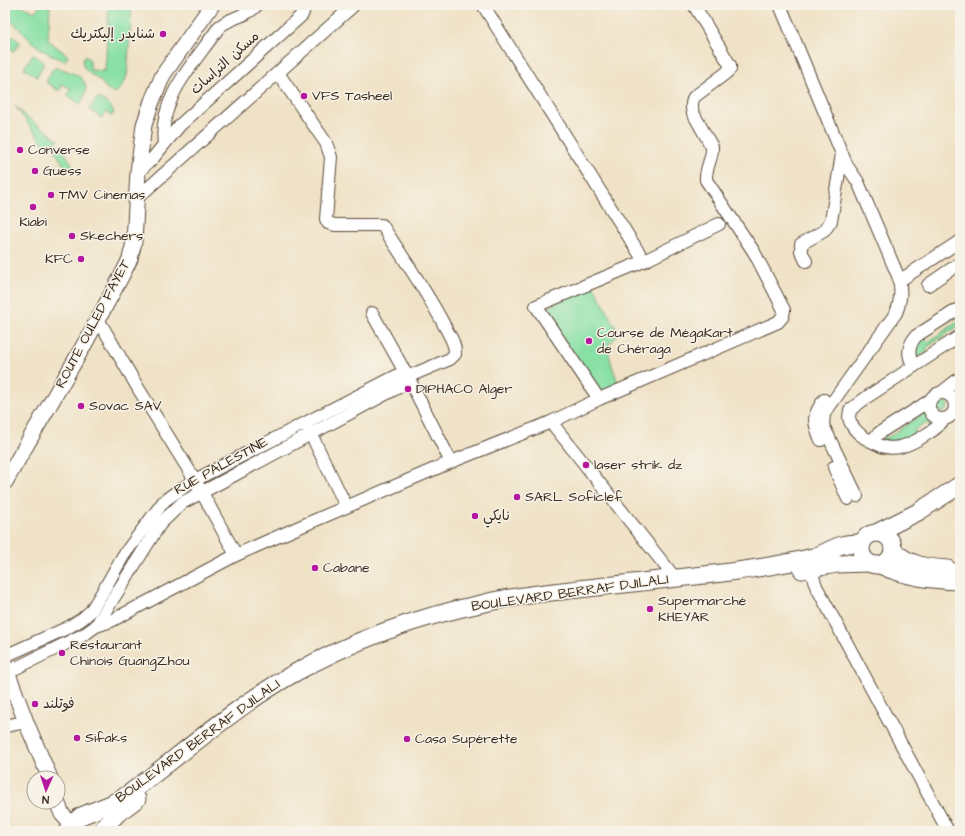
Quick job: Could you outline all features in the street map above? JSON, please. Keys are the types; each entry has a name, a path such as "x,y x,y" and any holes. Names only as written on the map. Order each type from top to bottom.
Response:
{"highway":[{"path":"960,485 918,512 868,536 862,543 861,547 862,556 874,564 901,574 915,577 960,581"},
{"path":"876,533 885,535 891,541 894,550 902,557 913,563 920,566 938,569 960,570"},
{"name":"BOULEVARD BERRAF DJILALI","path":"74,826 118,801 255,697 296,672 351,644 417,620 486,602 540,594 724,573 780,564 819,555 843,544 862,543"},
{"path":"874,564 884,564 891,558 894,550"},
{"name":"BOULEVARD BERRAF DJILALI","path":"104,829 117,814 205,745 269,702 311,675 384,641 462,616 510,606 737,581 837,564 874,564"}],"main road":[{"name":"ROUTE OULED FAYET","path":"5,482 122,277 130,259 134,242 138,172 144,125 152,101 163,76 212,5"},
{"path":"6,669 47,770"},
{"path":"66,803 70,808 74,826"},
{"path":"60,810 62,814 74,826"}],"street":[{"name":"مسكن التراسات","path":"164,144 163,123 174,92 187,70 219,27 226,21 246,14 257,5"},
{"name":"مسكن التراسات","path":"138,172 153,158 180,125 302,15 305,5"},
{"path":"137,198 354,5"},
{"path":"483,5 644,261"},
{"path":"96,626 111,621 236,555 346,506 551,422 599,398 778,322 783,316 784,310 754,252 706,180 706,175 713,153 712,147 693,113 691,108 692,103 694,97 730,69 730,65 694,5"},
{"path":"780,5 847,166 858,182 899,281 901,294 896,313 827,409 823,420 852,497 816,430 814,417 820,406 888,314 893,305 894,294 891,279 850,185 847,166"},
{"name":"RUE PALESTINE","path":"5,656 66,628 82,619 91,611 123,556 164,501 174,492 195,480 308,428 407,376 450,359 455,354 456,350 452,341 430,299 382,226 335,225 328,223 326,219 331,157 326,143 278,72"},
{"path":"806,261 800,251 801,244 824,230 831,221 842,154"},
{"path":"599,398 536,306 644,261 719,224"},
{"path":"899,281 960,241"},
{"path":"928,285 960,263"},
{"path":"914,366 909,358 912,341 920,333 960,308"},
{"path":"372,313 407,376 451,462"},
{"path":"98,319 138,388 195,480 236,555"},
{"path":"942,392 949,395 954,401 955,408 952,415 910,445 896,448 884,446 865,439 855,430 850,421 849,414 856,405 867,396 960,336"},
{"path":"875,443 874,439 879,433 929,401 934,395 942,392 960,378"},
{"path":"929,401 928,409 936,418 952,415"},
{"path":"551,422 675,578"},
{"path":"308,428 346,506"},
{"name":"RUE PALESTINE","path":"6,669 85,634 96,626 160,524 182,503 308,428"},
{"path":"810,568 816,586 948,831"},
{"path":"102,593 127,605 140,606"},
{"path":"5,726 26,722"}],"green space":[{"path":"5,5 20,5 35,12 40,5 50,5 48,40 68,56 65,61 38,47 5,14"},
{"path":"109,5 132,5 127,75 123,85 118,91 115,92 108,90 99,80 88,72 83,65 83,59 85,56 90,60 90,70 105,71"},
{"path":"13,36 20,42 14,51 7,46"},
{"path":"33,54 44,63 37,77 24,68"},
{"path":"55,68 62,69 76,75 84,81 86,89 80,104 67,95 71,89 63,84 59,91 46,82 52,70"},
{"path":"97,98 104,101 111,107 114,112 112,116 106,112 102,118 89,109"},
{"path":"15,106 28,118 59,140 47,149"},
{"path":"61,147 73,166 67,170 55,151"},
{"name":"Course de MégaKart de Chéraga","path":"594,286 618,332 617,336 608,348 619,385 601,394 543,309"},
{"path":"960,320 960,325 926,348 928,351 919,357 916,356 915,351 917,342 924,338 928,342"},
{"path":"942,400 946,402 948,406 946,410 942,412 938,410 936,406 938,402"},
{"path":"925,407 928,416 936,422 930,427 926,422 914,430 917,435 898,442 880,440 885,435 887,438 922,414 920,410"}],"place":[{"name":"شنايدر إليكتريك","path":"163,34"},
{"name":"VFS Tasheel","path":"304,96"},
{"name":"Converse","path":"20,150"},
{"name":"Guess","path":"35,171"},
{"name":"TMV Cinemas","path":"51,195"},
{"name":"Kiabi","path":"33,207"},
{"name":"Skechers","path":"72,236"},
{"name":"KFC","path":"81,259"},
{"name":"Course de MégaKart de Chéraga","path":"589,341"},
{"name":"DIPHACO Alger","path":"408,389"},
{"name":"Sovac SAV","path":"81,406"},
{"name":"laser strik dz","path":"586,465"},
{"name":"SARL Soficlef","path":"517,497"},
{"name":"نايكي","path":"475,516"},
{"name":"Cabane","path":"315,568"},
{"name":"Supermarché KHEYAR","path":"650,609"},
{"name":"Restaurant Chinois GuangZhou","path":"62,653"},
{"name":"فوتلند","path":"35,704"},
{"name":"Sifaks","path":"77,738"},
{"name":"Casa Supérette","path":"407,739"}]}
